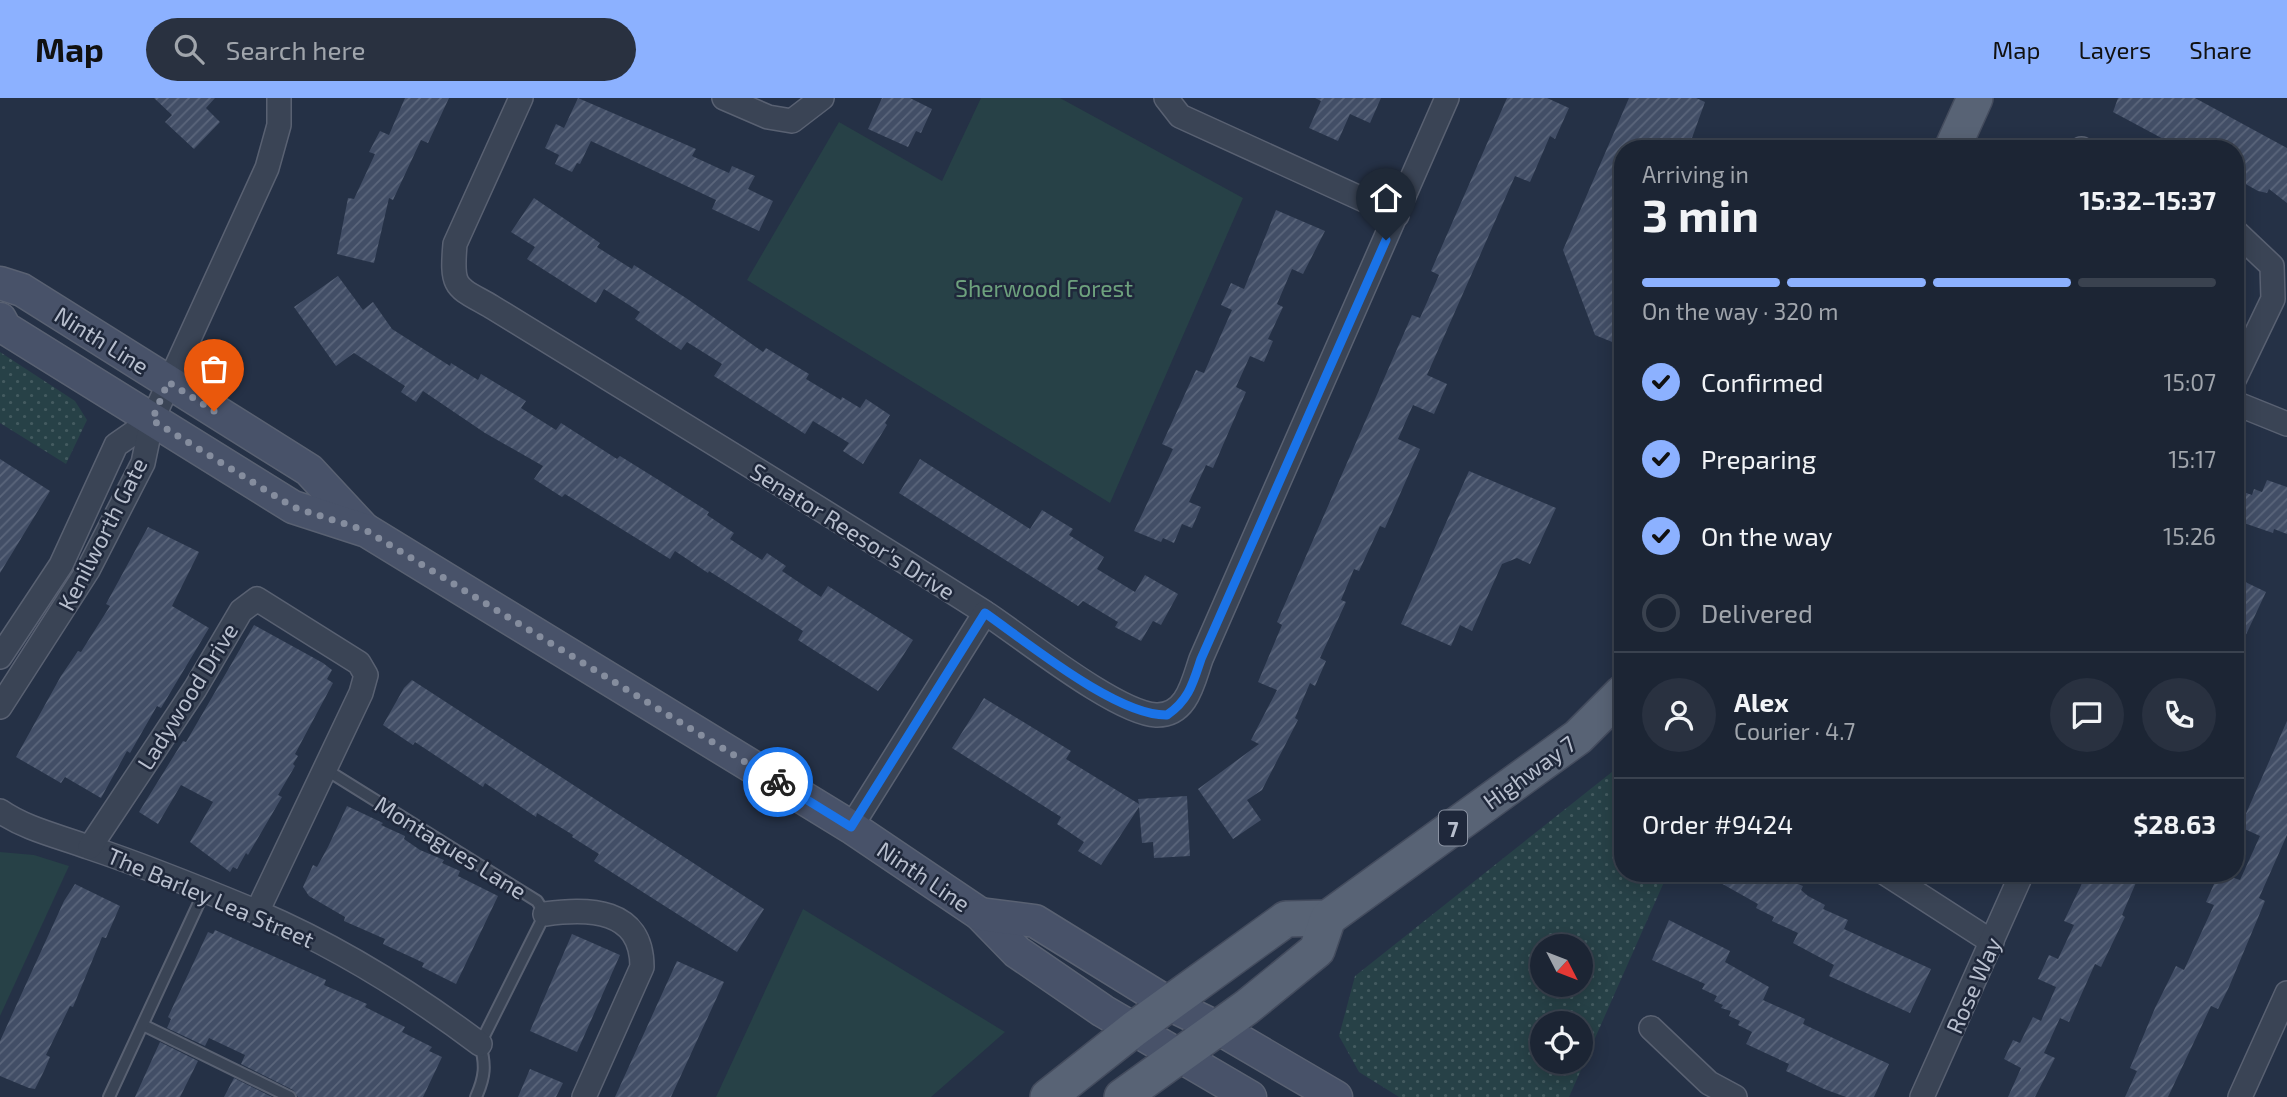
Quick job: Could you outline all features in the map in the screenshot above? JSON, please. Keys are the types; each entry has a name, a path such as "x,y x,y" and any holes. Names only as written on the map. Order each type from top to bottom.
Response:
{"main road":[{"path":"1956,140 1975,98"},
{"name":"Ninth Line","path":"0,283 22,290 309,470 367,531"},
{"name":"Ninth Line","path":"0,319 5,328 293,507 367,531 851,827 980,914 1017,952 1134,1029 1250,1097"},
{"name":"Highway 7","path":"1328,918 1578,737 1614,700"},
{"name":"Ninth Line","path":"980,914 1035,921 1171,1005 1218,1028 1336,1097"},
{"path":"1048,1097 1134,1029 1171,1005 1286,919 1328,918 1317,950 1182,1056 1122,1097"}],"street":[{"path":"152,420 267,169 279,125 279,98"},
{"name":"Senator Reesor's Drive","path":"520,98 455,244 453,265 456,282 463,294 514,320 985,613 1095,688 1139,711 1167,715 1188,698 1201,659 1447,98"},
{"path":"724,98 768,117 792,121 822,98"},
{"path":"1166,98 1180,117 1397,215"},
{"path":"2244,239 2272,265 2273,299 2244,359"},
{"path":"2244,407 2287,424"},
{"name":"Kenilworth Gate","path":"0,657 61,565 116,445 152,420"},
{"name":"Kenilworth Gate","path":"0,707 88,570 143,463 152,420"},
{"name":"Ladywood Drive","path":"90,847 195,688 241,611 257,599 359,663 366,676 361,693 257,912"},
{"path":"851,827 985,613"},
{"name":"The Barley Lea Street","path":"0,811 41,832 90,847 257,912 329,946 448,1020 480,1044"},
{"name":"The Barley Lea Street","path":"0,832 41,832"},
{"path":"1899,882 1992,943"},
{"name":"Rose Way","path":"1922,1097 2018,882"},
{"path":"545,914 592,910 614,918 629,928 642,954 642,967 584,1097"},
{"path":"2240,1097 2287,993"},
{"path":"1651,1028 1709,1083 1735,1097"}],"lane":[{"name":"Montagues Lane","path":"324,768 537,901 545,914 480,1044"},
{"path":"109,1097 204,892"},
{"path":"143,1025 290,1097"},
{"path":"476,1097 484,1079 485,1062 480,1044"}],"green space":[{"name":"Sherwood Forest","path":"981,98 1060,98 1243,198 1110,503 747,280 839,122 942,181"},
{"path":"0,352 75,401 87,420 66,464 0,423"},
{"path":"1614,770 1614,882 1664,882 1593,1043 1593,1011 1530,1011 1530,1074 1579,1074 1569,1097 1399,1097 1359,1072 1339,1036 1355,976"},
{"path":"0,852 34,855 69,866 0,1016"},
{"path":"803,909 1005,1032 931,1097 716,1097"}],"building":[{"path":"154,98 215,98 206,108 220,122 194,149 165,122 172,115"},
{"path":"405,98 449,98 428,143 421,140 393,200 389,198 374,263 337,254 348,198 354,199 375,154 369,152 380,131 389,135"},
{"path":"578,98 696,149 692,156 729,173 732,166 755,176 748,189 773,201 759,231 712,209 716,200 591,141 580,164 577,163 572,172 555,164 559,155 545,148 556,124 564,128"},
{"path":"882,98 910,98 932,109 921,133 916,131 908,147 868,129"},
{"path":"1315,98 1381,98 1370,123 1350,114 1338,141 1309,128 1321,101"},
{"path":"1507,98 1547,98 1569,108 1555,139 1550,136 1530,182 1515,176 1427,375 1447,384 1434,414 1413,405 1398,439 1420,449 1385,528 1380,526 1359,571 1354,569 1341,600 1346,602 1320,658 1326,661 1315,686 1310,683 1295,718 1298,720 1262,790 1247,800 1261,820 1233,839 1198,789 1259,744 1251,740 1277,690 1258,682 1282,625 1277,622 1412,315 1420,318 1439,275 1431,271"},
{"path":"1629,98 1696,98 1705,102 1691,140 1614,140 1614,343 1595,335 1563,250"},
{"path":"2118,98 2195,98 2287,148 2287,203 2269,189 2267,193 2258,191 2244,183 2244,140 2165,140 2113,112"},
{"path":"534,198 600,243 597,247 632,269 634,265 763,352 766,348 809,374 806,379 841,400 842,397 860,408 866,399 890,415 885,423 887,425 863,464 843,451 849,443 813,421 805,434 714,376 722,364 687,342 681,350 635,319 640,312 604,289 596,303 527,259 535,247 511,232"},
{"path":"1276,210 1325,231 1303,274 1292,269 1277,304 1283,307 1268,339 1273,341 1264,362 1250,356 1236,387 1246,392 1213,468 1206,465 1189,502 1201,507 1192,528 1182,524 1174,543 1163,538 1161,542 1134,531 1173,449 1162,444 1196,370 1204,373 1232,310 1221,305 1231,283 1244,289"},
{"path":"338,276 363,310 373,302 392,329 450,366 451,363 478,380 481,374 526,401 521,408 556,430 561,423 617,459 620,456 657,479 709,512 707,515 734,533 730,539 762,560 767,553 786,566 782,571 821,597 828,586 913,640 895,668 878,691 798,640 803,631 709,571 708,573 675,551 670,559 565,494 562,497 534,479 543,466 485,433 423,391 416,402 401,392 405,386 354,353 336,366 294,307"},
{"path":"0,459 50,491 0,573"},
{"path":"920,459 1030,529 1042,510 1073,529 1069,535 1104,557 1097,569 1135,592 1145,575 1178,594 1161,625 1153,621 1141,641 1115,627 1118,622 1083,601 1078,606 899,493"},
{"path":"1469,471 1556,508 1530,564 1517,558 1502,564 1472,631 1460,625 1451,646 1401,624"},
{"path":"2267,480 2287,487 2287,534 2274,529 2273,533 2244,523 2244,492 2252,495 2254,489 2262,492"},
{"path":"148,527 199,552 172,606 209,628 161,708 157,706 130,753 127,751 101,798 65,777 61,783 16,757 61,676 78,651 81,652 110,606 106,604"},
{"path":"2244,581 2266,592 2244,639"},
{"path":"254,625 323,663 332,670 327,679 333,683 295,754 298,756 293,764 295,766 278,795 282,797 248,855 246,853 237,869 233,867 230,872 190,842 213,802 181,785 158,824 139,812 183,741 186,742"},
{"path":"412,680 764,909 737,952 594,861 599,854 572,837 573,835 537,813 536,817 485,783 483,787 415,742 413,745 383,725 404,688"},
{"path":"984,698 1071,751 1066,759 1139,804 1138,799 1187,796 1190,856 1154,858 1153,842 1142,843 1139,807 1101,865 1078,851 1084,842 1057,824 1061,817 952,748"},
{"path":"2287,721 2287,835 2259,898 2265,901 2229,987 2218,1009 2211,1006 2168,1097 2125,1097 2137,1071 2130,1068 2155,1008 2176,966 2184,970 2214,905 2206,902 2215,882 2244,882 2244,871 2260,836 2244,829 2244,818"},
{"path":"347,806 405,836 404,839 420,850 444,860 442,863 460,871 458,876 498,896 456,984 422,967 424,963 383,944 385,939 344,921 345,917 309,896 303,887 313,865 317,867 328,847"},
{"path":"1719,882 1793,882 1803,886 1801,890 1825,905 1823,909 1848,920 1844,929 1931,969 1910,1013 1829,976 1834,965 1793,943 1798,933 1772,921 1774,917 1756,908 1758,904"},
{"path":"2083,882 2136,882 2122,915 2125,917 2101,967 2095,964 2069,1022 2060,1018 2044,1053 2055,1058 2035,1097 2008,1097 2021,1068 2004,1059 2013,1040 2020,1043 2033,1017 2041,1021 2056,987 2038,979 2049,955 2058,959 2074,925 2064,921"},
{"path":"75,884 120,906 106,938 102,937 73,1007 70,1006 46,1055 50,1057 35,1089 29,1088 0,1076 0,1041 64,901"},
{"path":"1669,920 1730,951 1725,962 1769,987 1763,1000 1805,1019 1803,1024 1889,1064 1874,1097 1846,1097 1824,1089 1786,1071 1789,1064 1746,1044 1752,1032 1738,1025 1740,1021 1729,1016 1731,1011 1721,1008 1723,1005 1714,1001 1717,996 1702,989 1705,984 1652,960"},
{"path":"215,930 326,980 324,985 367,1004 365,1007 405,1027 402,1032 432,1047 429,1051 442,1057 423,1097 298,1097 293,1090 241,1064 245,1055 209,1038 205,1046 167,1028 171,1019 168,1017 208,932 213,934"},
{"path":"572,934 620,955 577,1052 530,1031"},
{"path":"677,961 724,982 671,1097 615,1097"},
{"path":"160,1042 198,1061 180,1097 135,1097"},
{"path":"530,1069 563,1083 556,1097 518,1097"},
{"path":"234,1078 272,1097 224,1097"}],"way so far":[{"path":"214,411 168,382 152,420 293,507 367,531 778,782"}],"route":[{"path":"778,782 851,827 985,613 1095,688 1139,711 1167,715 1179,707 1188,698 1201,659 1386,240"}]}
